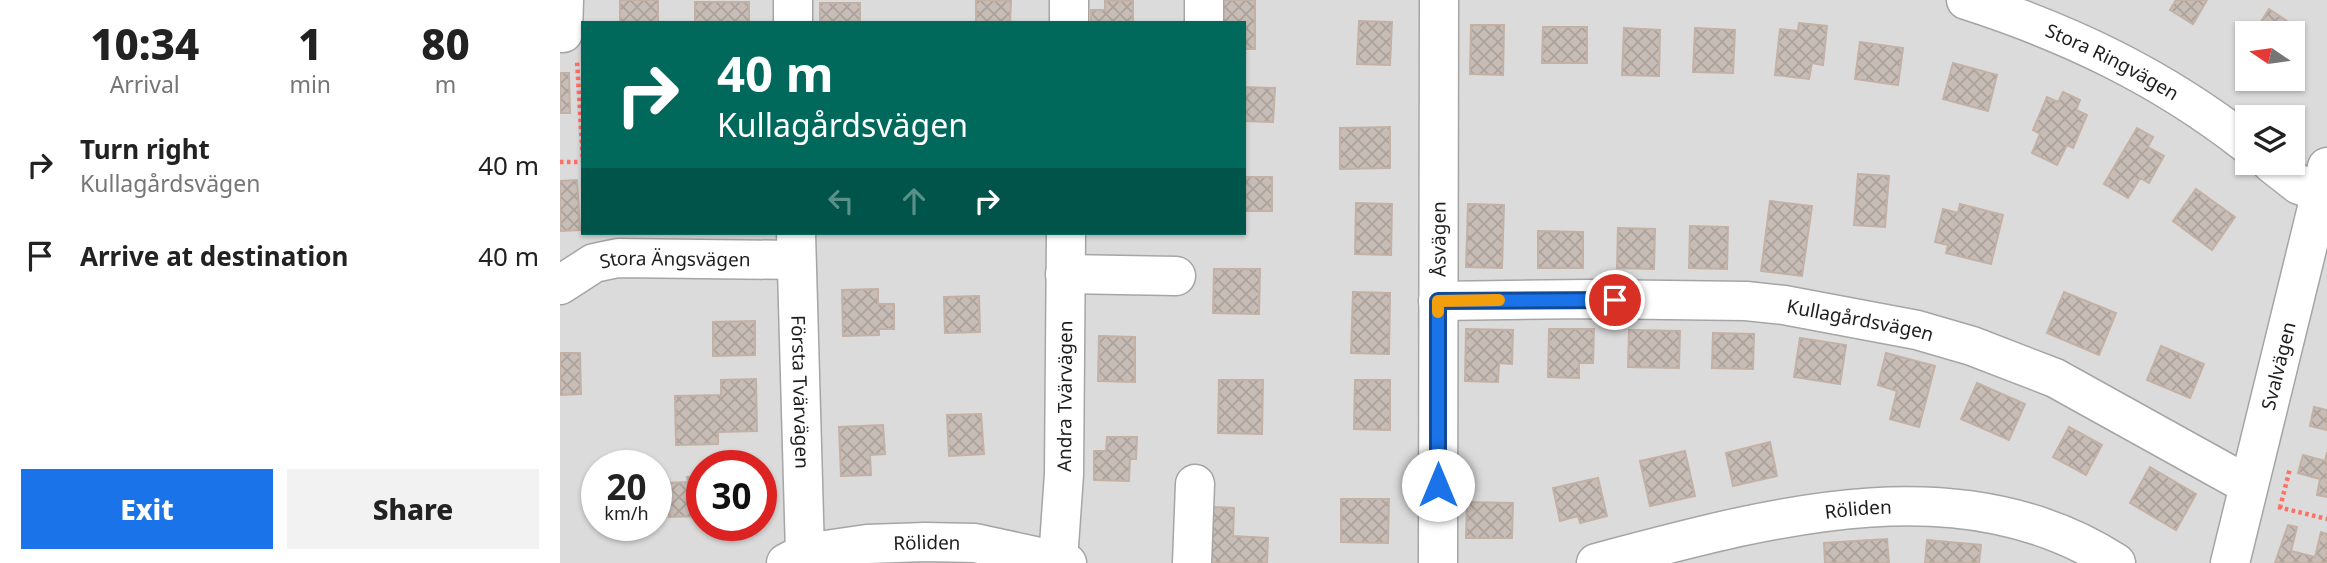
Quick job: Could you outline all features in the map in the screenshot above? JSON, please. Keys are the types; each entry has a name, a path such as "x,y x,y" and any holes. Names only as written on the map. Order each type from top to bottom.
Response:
{"street":[{"path":"793,0 793,21"},
{"path":"1069,0 1069,21"},
{"path":"1203,0 1204,21"},
{"name":"Åsvägen","path":"1438,563 1439,0"},
{"name":"Stora Ringvägen","path":"1966,0 2065,35 2115,60 2172,92 2235,136"},
{"path":"2286,175 2299,185 2324,180"},
{"name":"Svalvägen","path":"2230,563 2259,496 2324,180"},
{"name":"Andra Tvärvägen","path":"1062,561 1066,235"},
{"name":"Stora Ängsvägen","path":"560,285 594,263 618,258 796,246"},
{"name":"Första Tvärvägen","path":"796,246 796,558"},
{"path":"1065,274 1176,276"},
{"name":"Kullagårdsvägen","path":"1438,301 1746,301 1784,304 1917,330 1972,346 2055,378 2259,496"},
{"path":"1192,563 1195,484"},
{"name":"Röliden","path":"1596,563 1791,516 1834,510 1904,506 1975,511 2035,524 2116,563"},
{"name":"Röliden","path":"796,558 975,543 1062,561"}],"path":[{"path":"563,22 576,34 581,126"},
{"path":"560,162 581,163"},
{"path":"2259,496 2327,519"}],"shaded area":[{"path":"560,0 2327,0 2327,563 560,563"}],"building":[{"path":"620,0 658,0 658,21 620,21"},
{"path":"976,0 1011,1 1010,21 976,21"},
{"path":"1217,0 1255,0 1255,49 1246,49 1246,21 1216,21"},
{"path":"2176,0 2207,0 2193,24 2170,10"},
{"path":"1105,1 1133,1 1133,21 1091,21 1091,10 1105,10"},
{"path":"695,2 749,2 749,21 695,21"},
{"path":"820,3 860,3 860,21 820,21"},
{"path":"2269,9 2287,21 2262,21"},
{"path":"1359,21 1392,22 1390,65 1357,64"},
{"path":"1799,23 1827,26 1823,65 1812,63 1809,79 1775,75 1780,29 1798,31"},
{"path":"1471,25 1504,25 1503,75 1470,74"},
{"path":"1543,27 1587,27 1587,63 1542,63"},
{"path":"1624,28 1660,30 1659,76 1622,75"},
{"path":"1695,28 1735,30 1733,73 1693,72"},
{"path":"1860,42 1903,48 1898,85 1855,79"},
{"path":"1953,63 1997,75 1988,111 1943,99"},
{"path":"560,73 569,73 570,113 560,113"},
{"path":"1246,87 1275,88 1273,122 1246,121"},
{"path":"2063,92 2080,100 2076,110 2087,115 2073,148 2067,145 2057,165 2032,153 2040,134 2033,130 2047,97 2058,102"},
{"path":"1390,127 1390,168 1340,169 1340,128"},
{"path":"2137,128 2153,137 2148,147 2164,156 2149,183 2140,178 2128,198 2104,184"},
{"path":"1858,174 1889,176 1885,227 1854,225"},
{"path":"1246,177 1272,177 1272,211 1246,211"},
{"path":"577,180 580,230 560,231 560,181"},
{"path":"2196,189 2235,217 2212,250 2173,221"},
{"path":"1770,201 1812,206 1802,276 1761,271"},
{"path":"1356,203 1392,204 1391,255 1355,254"},
{"path":"1468,204 1504,205 1502,268 1466,267"},
{"path":"1960,204 2003,215 1991,264 1946,253 1948,245 1935,242 1943,209 1958,213"},
{"path":"1690,226 1728,227 1727,269 1689,268"},
{"path":"1618,228 1655,229 1654,269 1617,268"},
{"path":"1538,231 1583,232 1583,268 1538,268"},
{"path":"1214,269 1260,269 1259,314 1213,313"},
{"path":"878,289 878,304 894,304 894,329 879,329 879,335 843,336 842,290"},
{"path":"1353,292 1390,293 1389,354 1351,353"},
{"path":"2064,292 2116,313 2099,355 2047,333"},
{"path":"979,296 980,332 945,333 944,297"},
{"path":"755,321 755,355 713,356 713,322"},
{"path":"1466,329 1513,330 1512,364 1499,363 1498,382 1465,381"},
{"path":"1549,329 1594,329 1593,363 1579,363 1579,378 1548,377"},
{"path":"1629,330 1680,331 1679,368 1628,367"},
{"path":"1713,333 1754,334 1753,369 1712,368"},
{"path":"1099,336 1135,337 1135,382 1098,381"},
{"path":"1800,338 1846,345 1840,384 1794,377"},
{"path":"2161,346 2204,364 2190,398 2147,380"},
{"path":"560,353 580,353 581,394 560,395"},
{"path":"1886,353 1935,366 1919,427 1890,419 1897,391 1878,385"},
{"path":"756,379 757,431 718,432 718,444 676,445 675,396 721,395 721,380"},
{"path":"1219,380 1263,380 1262,434 1218,433"},
{"path":"1355,380 1390,380 1390,430 1354,429"},
{"path":"1977,383 2025,404 2009,440 1961,419"},
{"path":"2314,407 2327,410 2327,430 2310,426"},
{"path":"981,414 984,454 949,456 947,415"},
{"path":"883,425 885,454 870,455 871,475 841,476 839,427"},
{"path":"2069,427 2102,445 2086,475 2053,457"},
{"path":"1107,437 1137,437 1136,459 1130,459 1129,481 1094,480 1094,451 1106,451"},
{"path":"1770,442 1777,476 1733,486 1726,453"},
{"path":"1685,451 1695,496 1650,506 1640,461"},
{"path":"2327,452 2327,497 2317,495 2320,479 2298,473 2303,455 2325,461"},
{"path":"2150,467 2196,494 2176,530 2130,503"},
{"path":"1598,478 1607,516 1580,523 1578,516 1560,521 1553,488"},
{"path":"686,482 686,516 672,517 672,483"},
{"path":"1341,499 1389,499 1388,543 1341,542"},
{"path":"1467,502 1513,503 1512,538 1466,538"},
{"path":"1213,507 1234,508 1233,536 1268,538 1267,563 1211,563"},
{"path":"2288,525 2297,527 2291,551 2315,557 2321,532 2327,534 2327,563 2275,563"},
{"path":"1887,539 1889,563 1825,563 1824,543"},
{"path":"1927,540 1981,545 1979,563 1925,563"}],"slow traffic":[{"path":"1438,312 1438,301 1499,300"}],"route":[{"path":"1438,485 1438,301 1615,300"}]}
